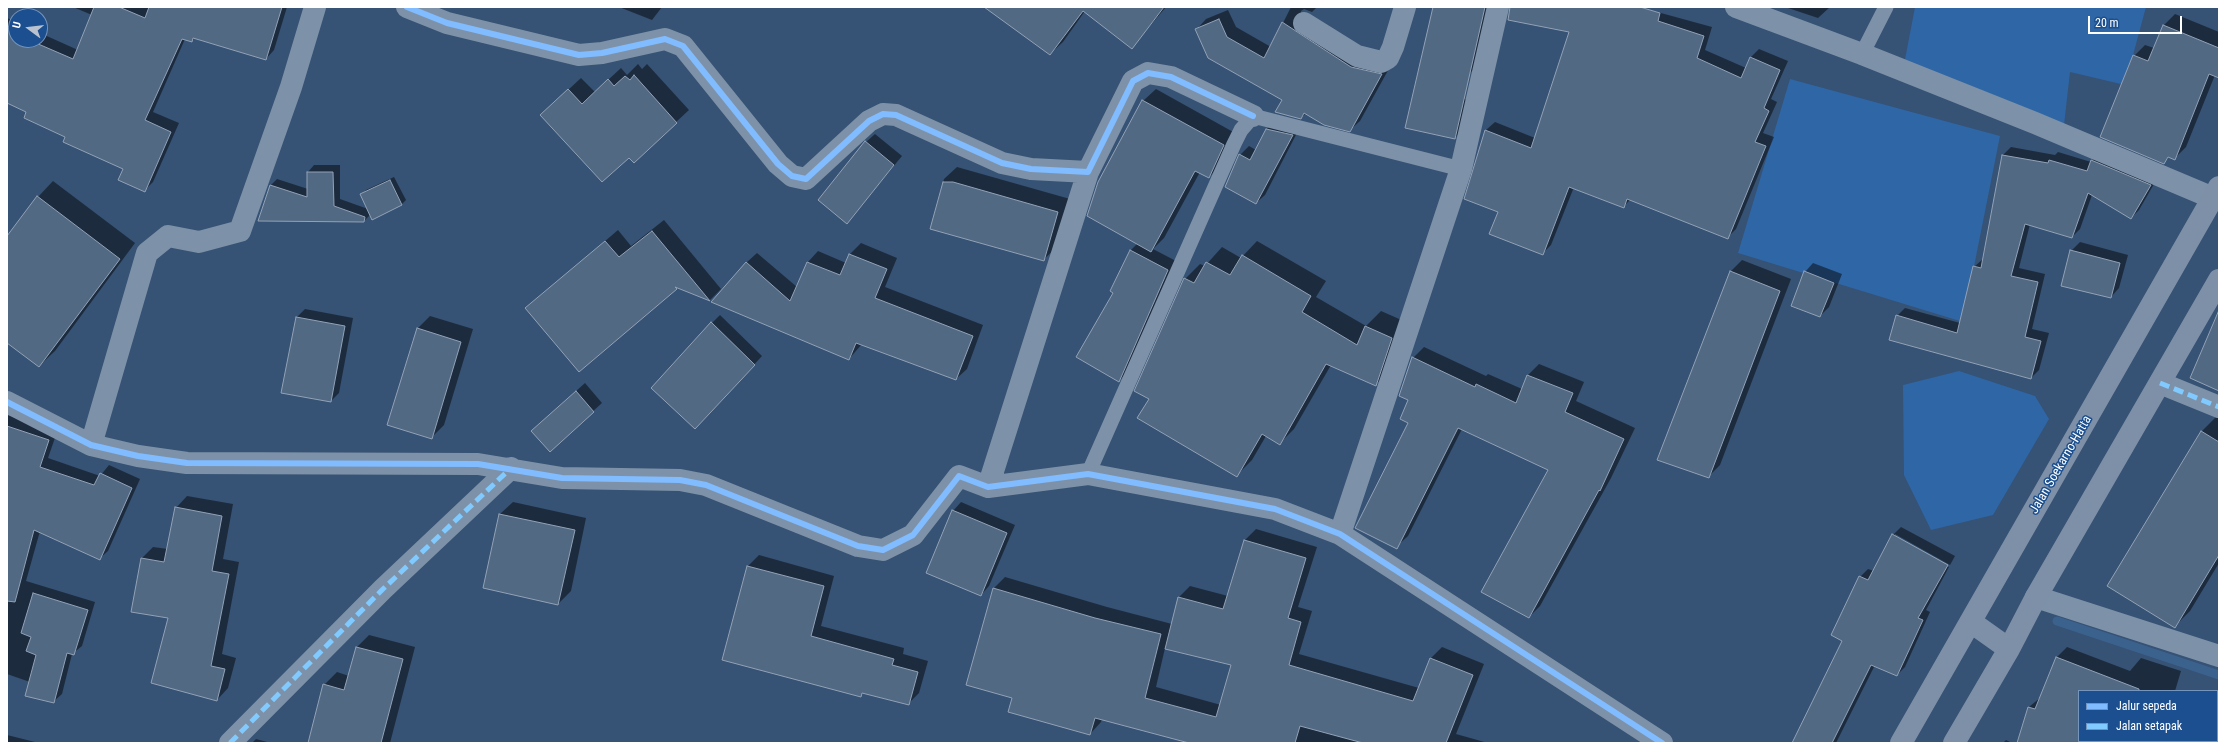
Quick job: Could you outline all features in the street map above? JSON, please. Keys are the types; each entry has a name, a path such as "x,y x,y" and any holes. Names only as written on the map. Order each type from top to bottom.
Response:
{"highway":[{"name":"Jalan Soekarno-Hatta","path":"1902,743 2216,193"},
{"path":"1954,743 2009,649 2036,597 2219,280"},
{"path":"1971,622 2009,649"}],"street":[{"path":"91,445 147,253 168,236 199,242 240,231 291,87 315,7"},
{"path":"407,7 447,23 579,55 602,53 665,39 683,46 778,164 792,176 806,179 869,121 883,114 896,115 1002,163 1031,169 1088,172"},
{"path":"1304,23 1358,56 1381,62 1388,58 1393,47 1405,7"},
{"path":"1340,534 1461,169 1498,7"},
{"path":"1736,7 1862,54 2216,193"},
{"path":"988,487 1088,172 1133,81 1148,73 1171,77 1253,116"},
{"path":"2160,383 2219,407"},
{"path":"7,402 91,445 138,456 187,463 478,464 511,468 562,478 680,480 706,485 858,546 883,550 913,535 959,476 988,487 1088,474 1275,510 1340,534 1662,743"},
{"path":"230,743 383,589 511,468"},
{"path":"2036,597 2219,656"}],"lane":[{"path":"1862,54 1886,7"},
{"path":"1088,474 1234,144 1241,130 1253,116 1461,169"}],"shaded area":[{"path":"1915,7 2146,7 2125,85 2070,72 2063,134 1903,70"},
{"path":"1790,79 2000,136 1963,322 1738,253"},
{"path":"1959,371 2035,396 2049,419 1993,515 1931,530 1904,475 1903,385"}],"building":[{"path":"94,7 119,7 145,18 149,7 282,7 266,60 193,38 192,42 182,39 145,120 171,132 145,192 118,180 123,169 63,142 65,137 24,118 26,112 7,103 7,30 8,48 48,48 73,59"},
{"path":"984,7 1164,7 1132,49 1083,11 1050,55"},
{"path":"1433,7 1485,7 1455,139 1405,128"},
{"path":"1510,7 1640,7 1660,13 1658,21 1704,36 1697,58 1741,78 1750,57 1780,70 1764,108 1769,111 1755,142 1766,146 1728,239 1627,199 1624,208 1569,187 1543,255 1489,234 1498,212 1464,199 1485,130 1531,148 1569,32 1508,20"},
{"path":"1219,19 1227,37 1264,58 1282,22 1351,67 1382,74 1350,132 1324,125 1304,113 1301,119 1275,112 1282,100 1208,58 1195,29"},
{"path":"2163,25 2219,48 2219,78 2209,74 2175,160 2168,157 2164,164 2100,137 2133,55 2148,61"},
{"path":"634,75 677,123 634,163 629,158 602,182 540,115 568,89 582,104 608,79 614,86 625,76 630,80"},
{"path":"1142,100 1224,145 1209,178 1195,171 1151,252 1087,216 1098,182"},
{"path":"1266,129 1293,135 1256,204 1225,187 1239,154 1250,160"},
{"path":"865,141 894,165 847,224 818,200"},
{"path":"2002,155 2048,163 2049,160 2087,171 2091,160 2151,185 2131,219 2088,193 2072,238 2025,224 2011,276 2038,282 2025,337 2041,341 2031,379 1889,340 1896,315 1957,333 1973,266 1981,268"},
{"path":"307,172 333,172 334,206 365,217 364,222 258,221 270,185 307,197"},
{"path":"390,180 402,205 372,220 360,194"},
{"path":"943,182 953,182 1058,212 1044,261 930,229"},
{"path":"37,196 120,259 39,367 7,343 7,236"},
{"path":"652,231 710,301 675,287 677,289 579,372 525,308 605,241 619,257"},
{"path":"1130,250 1168,270 1119,382 1076,357 1113,293 1110,291"},
{"path":"2070,250 2120,263 2111,298 2061,286"},
{"path":"849,254 887,269 875,298 973,336 956,380 856,343 849,360 711,302 746,262 790,301 807,262 840,275"},
{"path":"1242,255 1311,296 1302,312 1357,345 1365,326 1392,338 1376,386 1326,364 1280,445 1262,434 1237,477 1137,418 1149,399 1134,391 1184,278 1194,283 1206,262 1230,275"},
{"path":"1730,271 1780,291 1709,478 1657,460"},
{"path":"1804,271 1834,283 1820,317 1791,306"},
{"path":"2219,310 2219,391 2190,378"},
{"path":"296,317 345,326 331,402 281,393"},
{"path":"711,322 755,365 695,429 651,388"},
{"path":"417,328 461,342 432,439 387,425"},
{"path":"1412,357 1475,387 1476,384 1516,403 1527,375 1573,393 1565,412 1624,439 1600,491 1599,490 1529,618 1481,592 1548,470 1458,428 1397,549 1355,528 1408,423 1400,419 1408,400 1399,396"},
{"path":"576,391 594,412 550,452 531,431"},
{"path":"7,426 49,440 40,467 94,485 100,473 132,488 100,560 34,530 15,602 7,601"},
{"path":"2201,431 2219,442 2219,555 2175,628 2107,586"},
{"path":"175,507 222,516 212,571 229,574 211,666 225,669 217,701 151,683 168,618 131,612 141,558 164,562"},
{"path":"952,510 1007,533 981,596 926,573"},
{"path":"499,514 575,530 558,605 483,588"},
{"path":"1892,534 1948,565 1918,618 1923,620 1897,676 1871,665 1832,743 1792,743 1842,641 1831,635 1859,576 1868,580"},
{"path":"1244,540 1306,558 1288,618 1301,622 1289,665 1413,701 1430,658 1473,675 1446,743 1363,743 1300,726 1295,743 1189,743 1095,718 1090,735 1008,712 1012,698 966,685 993,588 1095,618 1161,634 1145,698 1216,717 1231,665 1165,649 1178,597 1223,609"},
{"path":"747,566 824,586 811,636 894,659 892,665 918,672 909,705 862,693 861,697 722,660"},
{"path":"33,593 88,610 74,655 67,653 54,703 25,696 36,655 26,651 31,637 21,633"},
{"path":"356,647 403,659 381,743 308,743 323,684 344,690"},
{"path":"2056,657 2139,689 2078,690 2079,743 2017,743 2028,707 2035,709"}],"waterway":[{"path":"2057,621 2219,675"}],"marked path":[{"path":"2160,383 2219,407"},
{"path":"230,743 383,589 511,468"}],"cycle path":[{"path":"407,7 447,23 579,55 602,53 665,39 683,46 778,164 792,176 806,179 869,121 883,114 896,115 1002,163 1031,169 1088,172 1133,81 1148,73 1171,77 1253,116"},
{"path":"7,402 91,445 138,456 187,463 478,464 562,478 680,480 706,485 858,546 883,550 913,535 959,476 988,487 1088,474 1275,509 1340,534 1662,743"}]}
